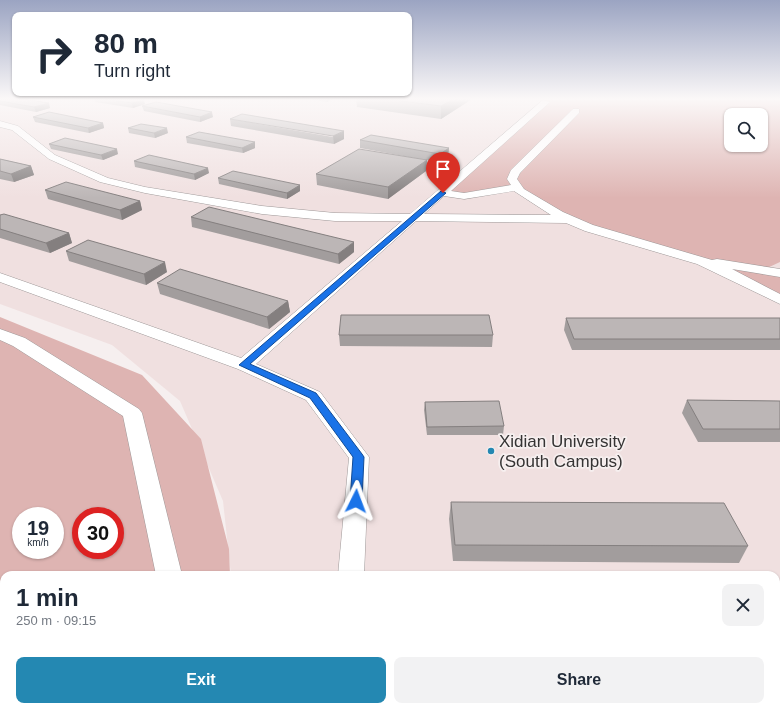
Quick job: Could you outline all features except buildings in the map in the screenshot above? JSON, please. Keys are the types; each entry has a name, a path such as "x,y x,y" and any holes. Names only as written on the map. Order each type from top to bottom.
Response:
{"street":[{"path":"20,132 52,157 104,180 145,190 262,210 335,217 569,219"},
{"path":"244,365 512,132"},
{"path":"554,132 515,172 512,179 520,191 569,219 589,228 702,262 739,278 780,300"},
{"path":"443,193 464,196 518,187"},
{"path":"702,262 734,264 780,273"},
{"path":"0,277 244,365 313,396 358,457 352,571"},
{"path":"0,334 19,342 132,413 167,571"}],"shaded area":[{"name":"Xidian University (South Campus)","path":"0,132 724,132 724,152 768,152 768,132 780,132 780,571 231,571 223,501 180,401 112,345 0,304"},
{"path":"511,132 724,132 724,152 768,152 768,132 780,132 780,262 765,269 780,273 780,301 702,261 589,228 518,187 477,195 443,193"},
{"path":"0,317 142,375 201,439 229,549 230,571 0,571"}],"place":[{"name":"Xidian University (South Campus)","path":"491,451"}],"route":[{"path":"356,501 358,457 313,396 244,365 443,193"}]}
